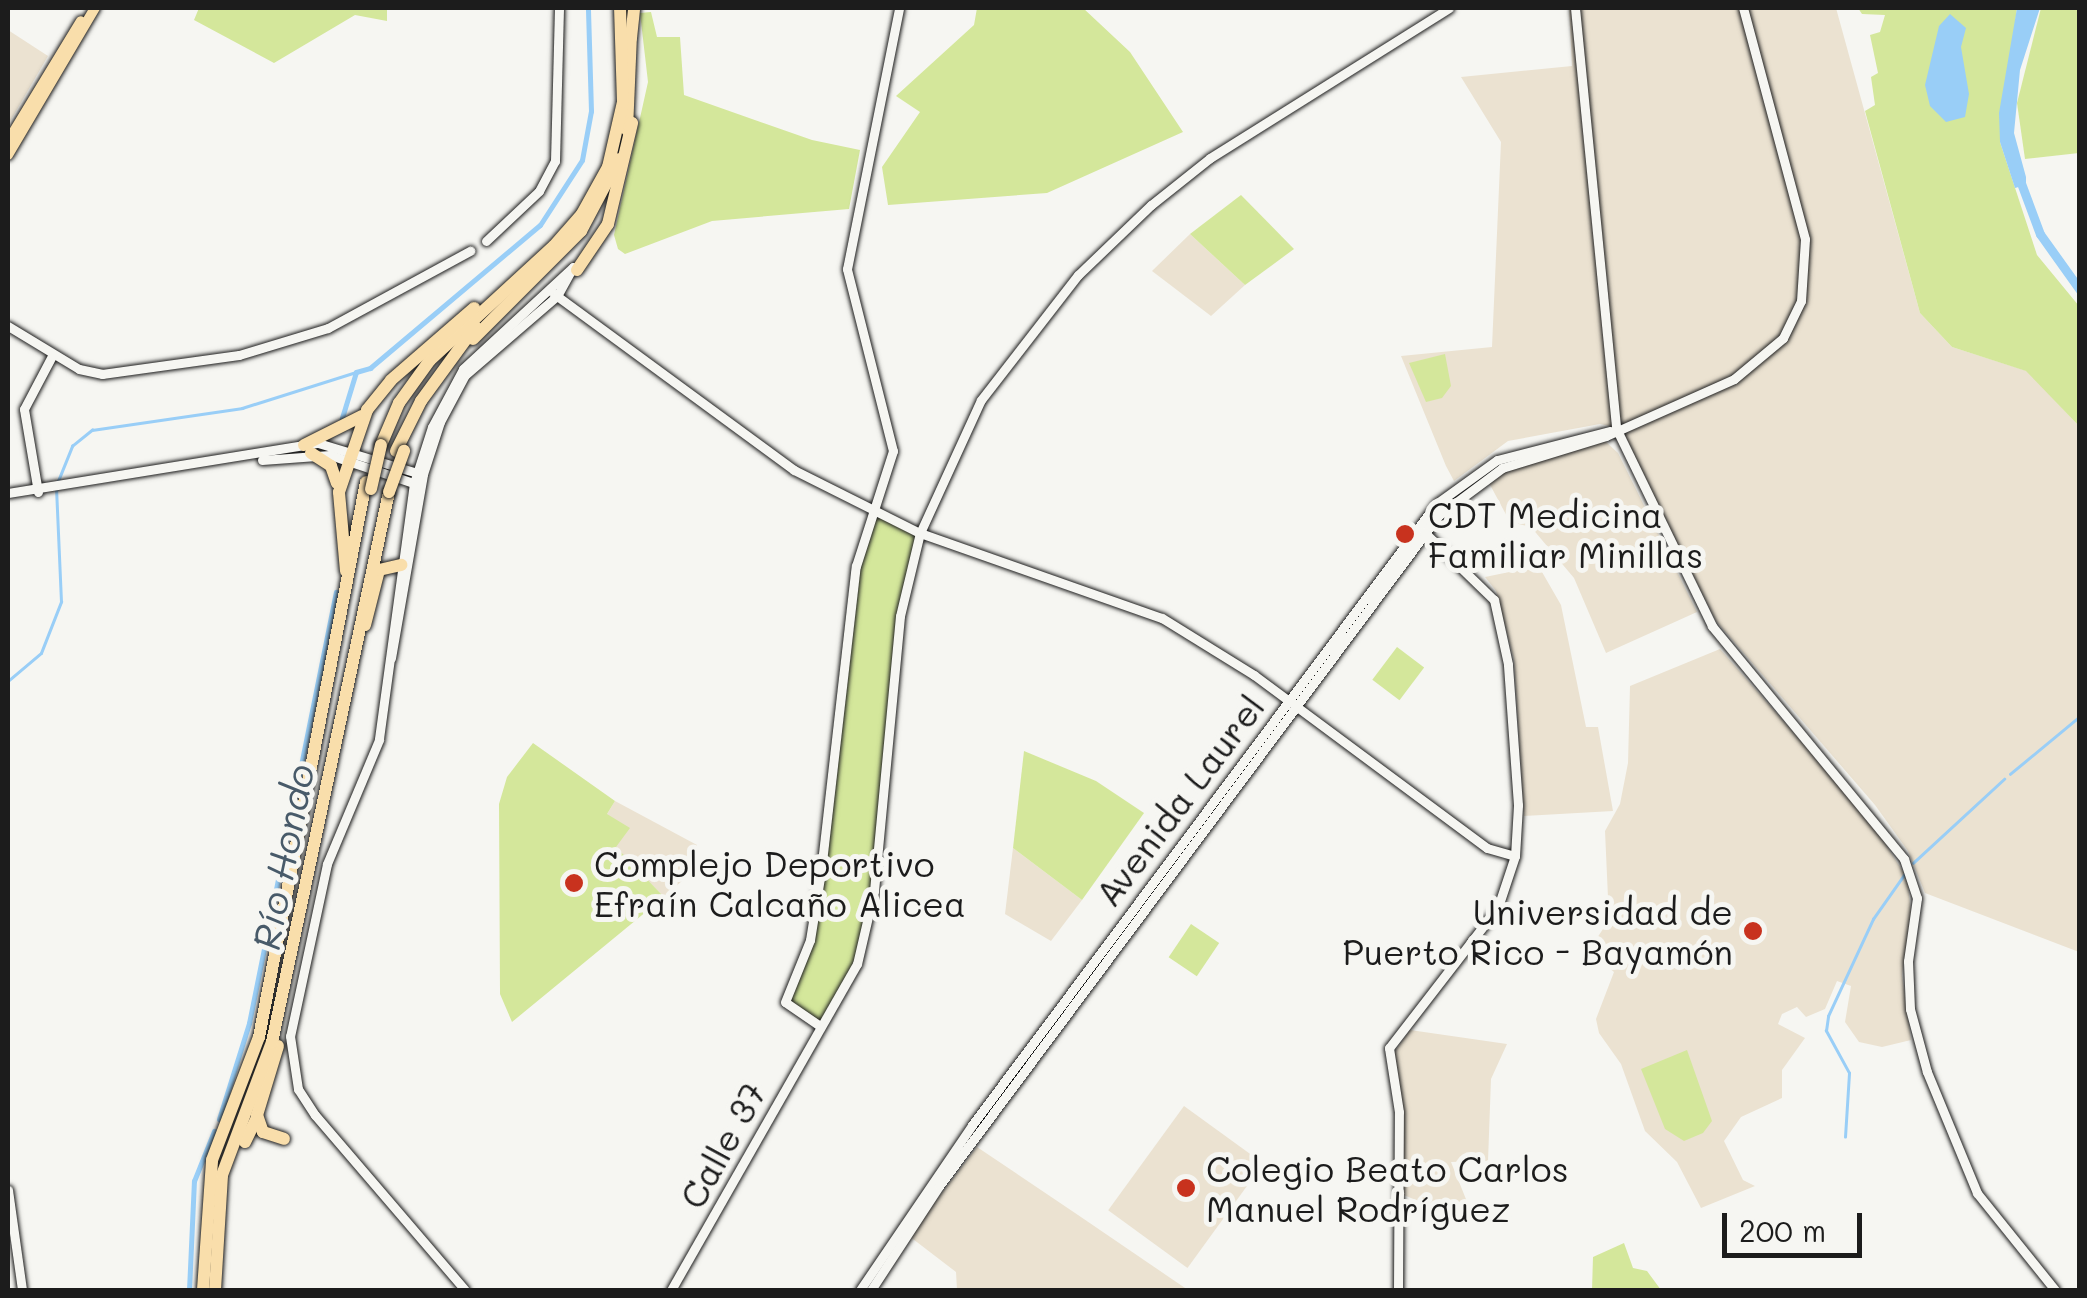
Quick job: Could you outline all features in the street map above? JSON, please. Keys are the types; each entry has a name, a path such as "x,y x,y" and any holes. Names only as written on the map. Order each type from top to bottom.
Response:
{"highway":[{"path":"575,269 611,218 632,101 631,38 624,8"},
{"path":"339,492 348,454 367,410 391,380 562,231 604,162 617,96 624,8"},
{"path":"203,1290 215,1186 224,1145 272,1031 387,452 472,326 573,225 608,167 623,102 624,8"},
{"path":"387,452 458,357 572,242 598,206 616,170 632,101"},
{"path":"234,1121 258,1037 330,686 377,488 409,378 492,295"},
{"path":"330,686 346,580 339,492 331,466 307,449 367,410"},
{"path":"234,1121 265,1067 280,1003 338,718 377,488"},
{"path":"338,718 377,573 386,566 403,570"},
{"path":"246,1142 276,1060 280,1003"},
{"path":"258,1115 264,1132 284,1139"},
{"path":"215,1186 215,1290"}],"main road":[{"path":"8,141 92,8"},
{"path":"8,155 92,8"}],"street":[{"path":"486,241 538,191 555,161 558,8"},
{"path":"820,1026 785,1002 810,940 830,788 846,616 872,512 889,465 892,434 847,269 899,8"},
{"name":"Calle 37","path":"672,1290 857,964 867,929 900,616 920,533 981,400 1078,275 1210,158 1450,8"},
{"path":"1575,8 1613,429 1712,626 1904,859 1918,898 1908,961 1910,1009 1927,1072 1977,1193 2055,1290"},
{"name":"Avenida Laurel","path":"871,1290 939,1186 1421,530 1484,477 1613,429 1756,365 1783,338 1801,301 1805,240 1743,8"},
{"path":"8,326 52,354 102,374 240,356 328,328 470,251"},
{"path":"465,1290 298,1090 290,1036 326,864 379,740 414,477 465,375 554,294 575,269"},
{"path":"554,294 794,470 920,533 1162,618 1292,704 1487,848 1515,856"},
{"path":"403,570 414,477 464,369 554,294"},
{"path":"38,491 24,408 52,354"},
{"path":"1610,407 1589,437 1625,450"},
{"path":"8,496 307,449 348,454 387,452 414,477"},
{"path":"348,454 414,477"},
{"path":"1398,1290 1399,1112 1389,1048 1498,906 1515,856 1511,689 1494,600 1421,530"},
{"name":"Avenida Laurel","path":"860,1290 928,1185 1292,704"},
{"path":"8,1190 22,1290"}],"shaded area":[{"path":"1569,8 1836,8 1920,313 1952,347 2027,371 2079,426 2079,952 1925,893 1908,851 1875,805 1716,621 1619,428 1600,424 1508,441 1454,481 1401,356 1492,347 1501,142 1461,77 1572,66"},
{"path":"8,30 48,56 8,125"},
{"path":"1190,234 1245,285 1211,316 1152,271"},
{"path":"1605,441 1618,453 1697,612 1606,653 1574,578 1531,527 1510,522 1488,481 1517,465"},
{"path":"1524,569 1542,572 1561,605 1586,727 1598,727 1613,811 1524,816 1514,659 1496,591 1485,577"},
{"name":"Universidad de Puerto Rico - Bayamón","path":"1720,649 1871,821 1907,878 1911,912 1902,975 1911,1040 1882,1047 1859,1042 1845,1022 1851,986 1837,981 1825,1009 1806,1017 1797,1007 1782,1014 1778,1024 1805,1038 1782,1070 1782,1098 1741,1117 1724,1141 1743,1180 1755,1186 1701,1208 1677,1162 1645,1131 1621,1064 1599,1033 1596,1019 1614,972 1597,958 1593,944 1609,920 1605,831 1620,804 1628,763 1630,686"},
{"path":"615,801 697,845 683,880 664,897 615,847 607,814"},
{"path":"1013,848 1082,900 1051,941 1005,914"},
{"path":"1410,1030 1507,1044 1491,1079 1488,1161 1451,1162 1476,1224 1401,1194 1393,1054"},
{"name":"Colegio Beato Carlos Manuel Rodríguez","path":"1184,1106 1263,1164 1187,1268 1108,1210"},
{"path":"977,1147 1188,1290 957,1290 956,1272 909,1236"}],"green space":[{"path":"199,8 387,8 387,21 355,15 274,63 194,20"},
{"path":"977,8 1083,8 1130,52 1183,132 1047,193 888,205 882,167 920,112 896,96 974,25"},
{"path":"1858,8 2017,8 2000,142 2037,255 2079,306 2079,426 2026,371 1952,347 1920,313 1865,111 1875,105 1871,77 1878,73 1870,35 1880,32 1885,15 1862,14"},
{"path":"2041,8 2079,8 2079,153 2025,159 2017,103"},
{"path":"651,12 657,37 680,37 684,95 812,140 860,150 849,209 712,221 625,254 618,249 614,235 648,82 640,13"},
{"path":"1241,195 1294,249 1245,285 1190,234"},
{"path":"1445,354 1451,386 1442,398 1426,402 1409,363"},
{"path":"872,512 920,533 900,616 874,891 857,964 820,1026 785,1002 810,940 846,617"},
{"path":"1397,647 1424,667 1399,700 1372,680"},
{"name":"Complejo Deportivo Efraín Calcaño Alicea","path":"533,743 615,801 607,814 630,828 616,847 664,897 512,1022 500,994 499,804 507,777"},
{"path":"1024,751 1096,781 1144,813 1082,900 1013,848"},
{"path":"1191,924 1219,943 1197,976 1169,957"},
{"path":"1687,1050 1712,1121 1703,1133 1684,1141 1665,1129 1641,1069"},
{"path":"1624,1243 1633,1268 1647,1271 1661,1290 1592,1290 1593,1257"}],"water":[{"path":"2017,8 2040,8 2020,70 2014,133 2026,185 2015,188 2000,142 1999,113"},
{"path":"1950,14 1966,28 1961,47 1969,94 1965,117 1946,122 1930,106 1925,85 1939,26"}],"waterway":[{"name":"Río Hondo","path":"341,421 356,372 370,368 540,225 582,160 591,111 588,8"},
{"path":"2018,175 2040,234 2080,290"},
{"path":"58,481 72,446 92,430 242,408 356,372"},
{"path":"8,681 41,653 61,602 56,488"},
{"name":"Río Hondo","path":"219,1119 249,1023 336,592"},
{"path":"2010,774 2080,716"},
{"path":"1913,863 2004,779"},
{"path":"1845,1137 1849,1073 1826,1031 1828,1016 1873,919 1906,872"},
{"name":"Río Hondo","path":"189,1290 194,1181 214,1131"}],"place":[{"name":"CDT Medicina Familiar Minillas","path":"1405,534"},
{"name":"Complejo Deportivo Efraín Calcaño Alicea","path":"574,883"},
{"name":"Universidad de Puerto Rico - Bayamón","path":"1753,931"},
{"name":"Colegio Beato Carlos Manuel Rodríguez","path":"1186,1188"}]}
